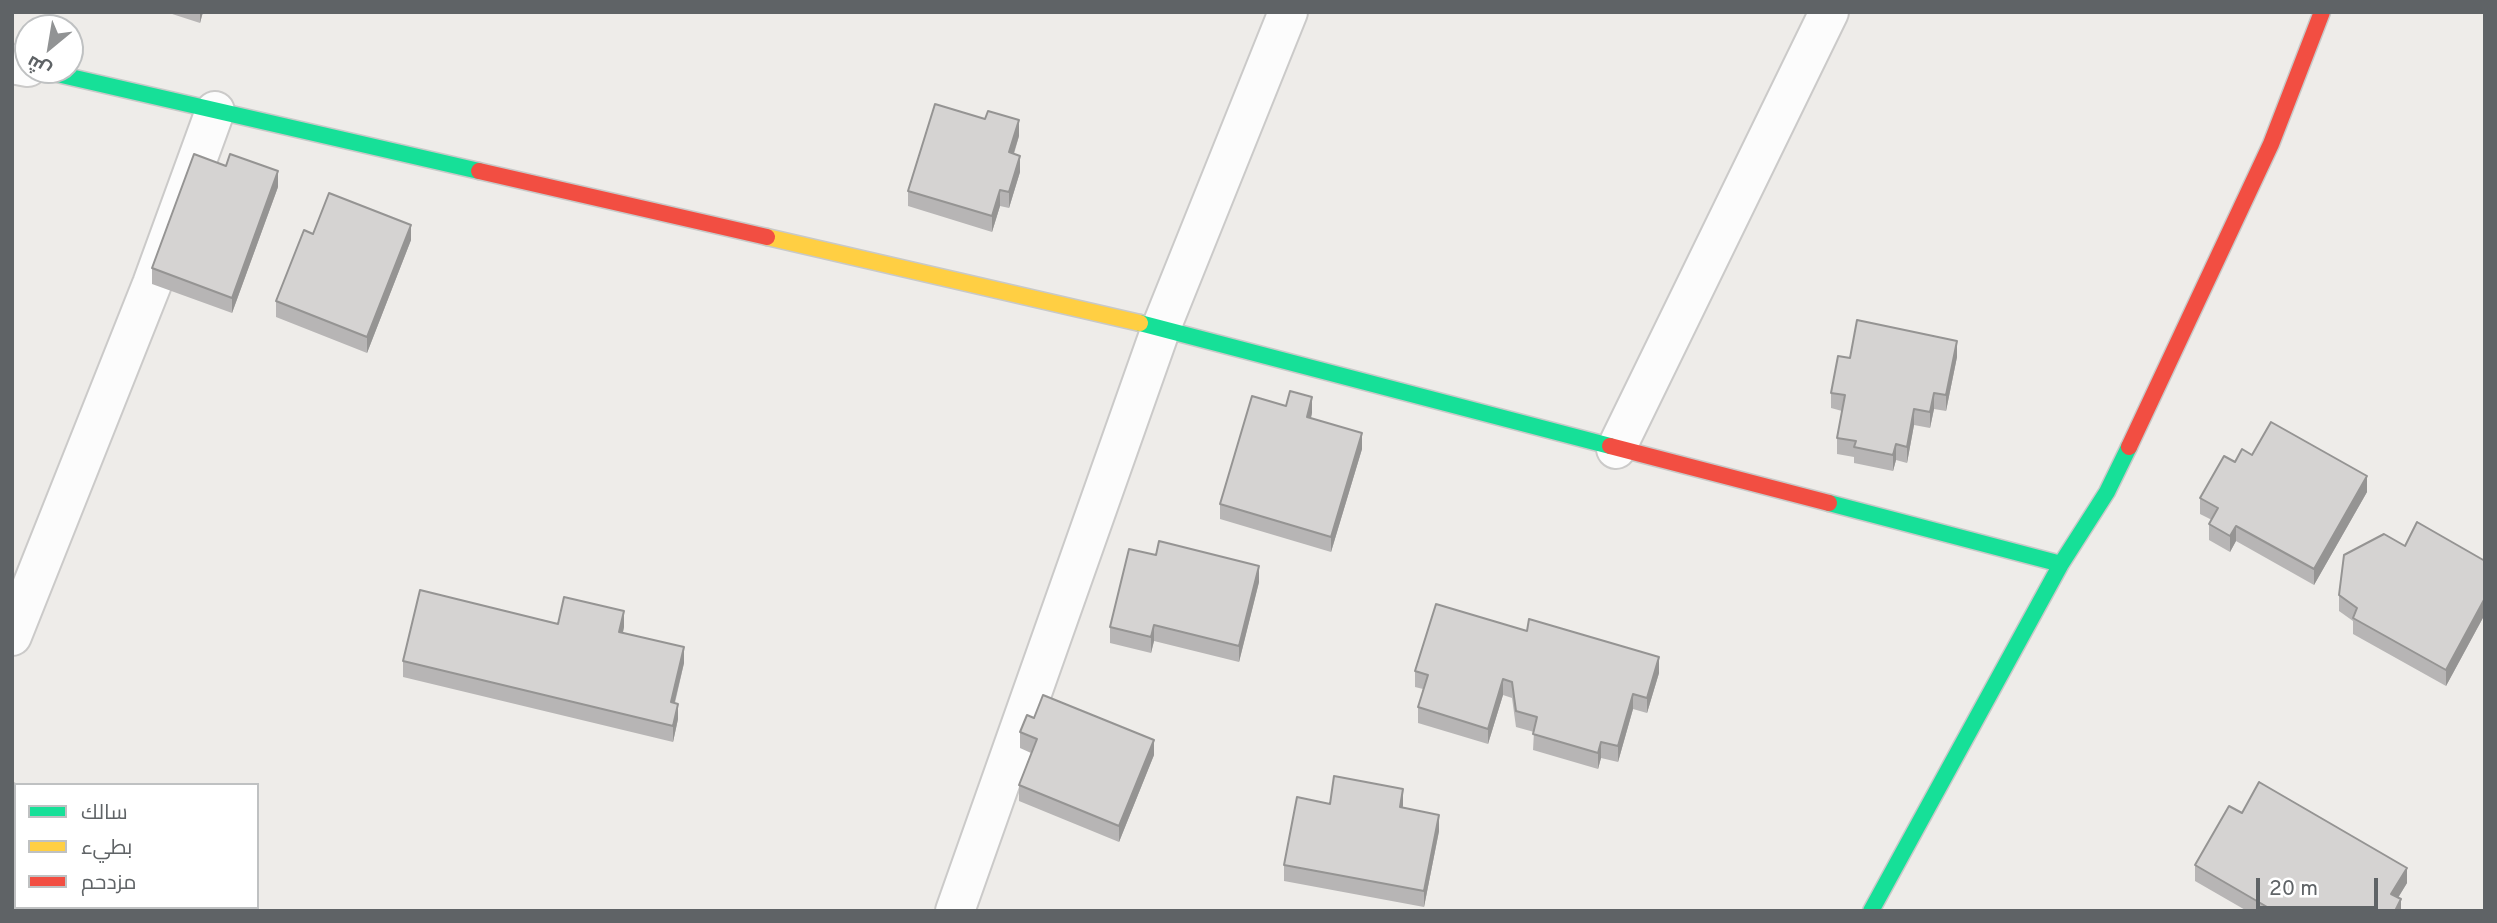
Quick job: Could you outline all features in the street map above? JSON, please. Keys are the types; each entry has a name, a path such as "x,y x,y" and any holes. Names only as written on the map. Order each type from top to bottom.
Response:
{"street":[{"path":"955,911 1161,328 1289,12"},
{"path":"1616,449 1829,12"},
{"path":"1871,911 2061,564 2107,492 2180,344 2210,270 2271,144 2322,12"},
{"path":"84,80 1161,328 2061,564"},
{"path":"12,636 152,284 215,111"}],"building":[{"path":"935,104 985,119 988,111 1019,120 1009,152 1020,156 1009,192 1000,190 992,216 908,191"},
{"path":"194,154 226,166 230,154 278,171 232,298 152,268"},
{"path":"329,193 411,225 367,337 276,301 304,230 313,234"},
{"path":"1857,320 1957,341 1946,395 1934,393 1930,412 1914,409 1907,447 1896,444 1893,455 1854,447 1856,441 1837,438 1845,395 1831,393 1838,356 1850,358"},
{"path":"1290,391 1312,397 1307,417 1362,433 1331,537 1220,504 1252,396 1286,406"},
{"path":"2271,422 2367,476 2314,569 2236,526 2230,536 2209,524 2218,508 2200,498 2224,456 2235,462 2242,449 2252,455"},
{"path":"2417,522 2485,561 2485,598 2446,670 2353,618 2357,608 2339,595 2344,555 2384,534 2405,546"},
{"path":"1159,541 1259,566 1239,646 1154,625 1151,637 1110,627 1129,549 1156,555"},
{"path":"420,590 558,624 564,597 624,611 619,632 684,647 671,702 678,704 673,726 403,661"},
{"path":"1436,604 1527,631 1529,619 1659,657 1647,698 1633,694 1618,746 1601,742 1598,753 1533,734 1537,717 1516,711 1512,682 1503,679 1488,729 1418,707 1428,675 1415,671"},
{"path":"1043,695 1154,740 1119,826 1019,785 1037,739 1020,732 1027,715 1034,718"},
{"path":"1334,776 1403,789 1400,807 1439,815 1424,891 1284,865 1297,797 1330,804"},
{"path":"2259,782 2407,868 2391,894 2401,899 2395,911 2274,911 2195,865 2229,806 2242,813"},
{"path":"12,783 14,870 12,870"},
{"path":"12,900 14,909 35,909 35,911 12,911"}],"traffic: fast":[{"path":"84,80 479,171"},
{"path":"1140,323 1610,446"},
{"path":"1871,911 2061,564 2107,492 2129,447"},
{"path":"1829,503 2061,564"}],"traffic: slow":[{"path":"767,237 1140,323"}],"traffic: jam":[{"path":"2129,447 2271,144 2322,12"},
{"path":"479,171 767,237"},
{"path":"1610,446 1829,503"}]}
